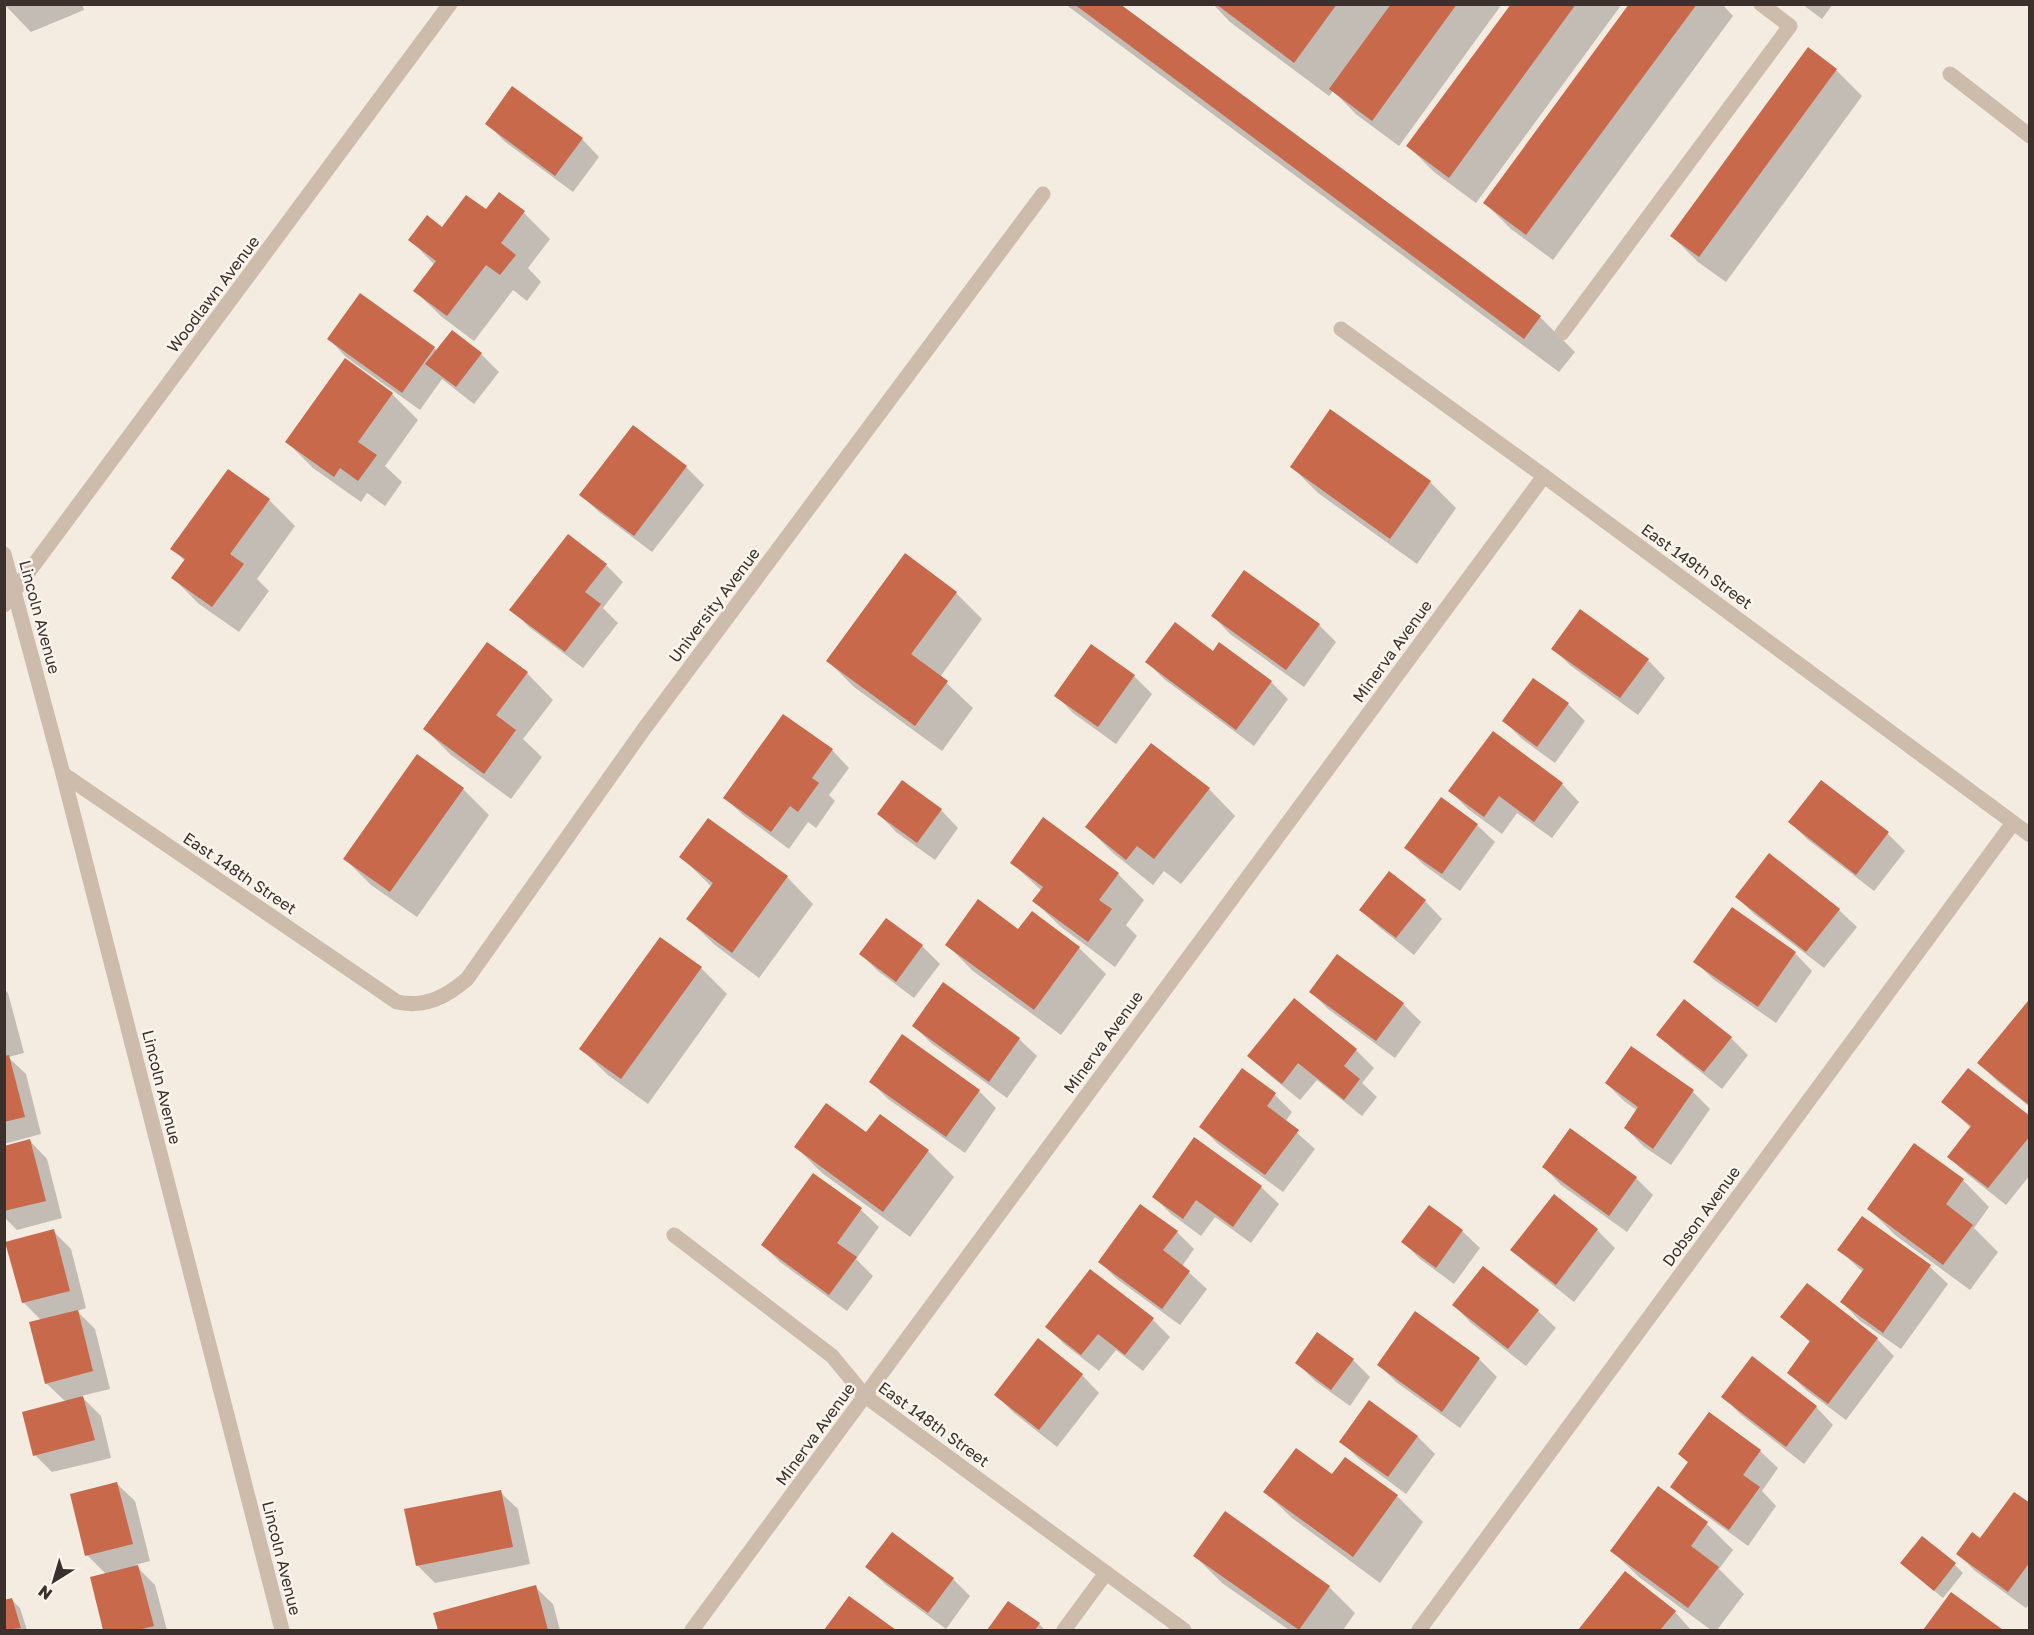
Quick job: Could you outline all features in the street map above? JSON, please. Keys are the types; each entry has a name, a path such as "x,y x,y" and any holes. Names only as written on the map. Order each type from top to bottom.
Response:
{"street":[{"name":"Woodlawn Avenue","path":"4,605 450,4"},
{"path":"1562,333 1790,26 1761,4"},
{"path":"1950,74 2030,136"},
{"name":"University Avenue","path":"397,1002 410,1005 426,1003 445,996 467,979 644,729 1043,194"},
{"name":"East 149th Street","path":"1341,328 2030,835"},
{"name":"Minerva Avenue","path":"692,1630 1544,476"},
{"name":"Lincoln Avenue","path":"4,554 63,774 282,1630"},
{"name":"East 148th Street","path":"63,774 397,1002"},
{"name":"Dobson Avenue","path":"1419,1630 2013,823"},
{"name":"East 148th Street","path":"674,1235 832,1356 865,1396 1184,1630"},
{"path":"1064,1630 1106,1573"}],"building":[{"path":"1074,4 1120,4 1541,316 1524,339"},
{"path":"1216,4 1337,4 1294,63"},
{"path":"1391,4 1457,4 1372,121 1329,89"},
{"path":"1511,4 1576,4 1449,178 1406,146"},
{"path":"1629,4 1697,4 1526,235 1483,203"},
{"path":"1808,47 1837,69 1699,257 1670,236"},
{"path":"512,86 583,138 555,176 485,124"},
{"path":"499,192 525,211 501,243 516,255 500,275 486,265 447,316 413,291 436,261 408,240 427,215 442,227 466,195 486,209"},
{"path":"360,293 435,347 402,393 327,339"},
{"path":"452,330 482,353 456,387 425,364"},
{"path":"345,358 393,393 358,442 377,455 358,481 340,468 334,477 285,442"},
{"path":"1330,409 1431,481 1390,539 1290,467"},
{"path":"633,425 687,466 634,536 579,495"},
{"path":"228,469 270,499 230,554 244,564 212,607 171,578 185,559 170,549"},
{"path":"568,534 607,564 585,592 601,604 565,652 509,610"},
{"path":"905,553 957,592 911,654 948,681 915,726 826,661"},
{"path":"1244,570 1320,624 1286,670 1211,616"},
{"path":"1580,609 1649,659 1620,698 1551,649"},
{"path":"1175,622 1213,651 1219,642 1272,681 1236,730 1145,662"},
{"path":"487,642 528,672 496,715 516,730 484,774 423,729"},
{"path":"1091,644 1135,675 1098,727 1054,696"},
{"path":"1533,678 1569,703 1537,747 1502,721"},
{"path":"783,714 833,749 812,778 819,783 798,812 790,806 771,832 723,798"},
{"path":"1493,731 1563,783 1534,822 1499,796 1484,817 1448,791"},
{"path":"1151,743 1210,788 1154,859 1137,846 1126,860 1085,827"},
{"path":"417,754 464,788 390,892 343,859"},
{"path":"902,780 942,809 917,843 877,814"},
{"path":"1821,780 1889,832 1856,875 1788,822"},
{"path":"1441,797 1478,824 1442,874 1404,848"},
{"path":"1043,817 1119,873 1099,900 1112,909 1088,942 1032,901 1043,887 1010,863"},
{"path":"708,818 788,876 732,953 686,919 713,883 679,857"},
{"path":"1769,853 1840,909 1806,952 1735,897"},
{"path":"1389,871 1426,900 1396,938 1359,910"},
{"path":"978,899 1018,929 1032,911 1080,947 1034,1010 945,945"},
{"path":"1732,907 1796,952 1758,1007 1693,962"},
{"path":"886,918 923,945 896,982 859,954"},
{"path":"660,937 702,967 621,1079 579,1049"},
{"path":"1337,954 1404,1003 1376,1041 1309,992"},
{"path":"943,982 1020,1038 989,1082 912,1026"},
{"path":"1294,998 1357,1049 1344,1066 1360,1079 1344,1100 1298,1063 1282,1084 1247,1056"},
{"path":"1684,999 1732,1037 1704,1072 1656,1035"},
{"path":"2028,1001 2030,1002 2030,1106 1977,1063"},
{"path":"902,1034 980,1090 946,1137 869,1082"},
{"path":"1631,1046 1694,1090 1653,1149 1624,1128 1638,1107 1605,1083"},
{"path":"9,1055 25,1117 4,1122 4,1056"},
{"path":"1242,1068 1276,1093 1267,1106 1299,1130 1265,1175 1199,1127"},
{"path":"1968,1068 2030,1116 2030,1136 1988,1188 1947,1157 1971,1126 1941,1102"},
{"path":"826,1103 866,1132 880,1114 929,1150 883,1212 794,1147"},
{"path":"1570,1128 1637,1177 1609,1216 1542,1167"},
{"path":"1194,1137 1262,1186 1233,1227 1196,1200 1183,1219 1152,1197"},
{"path":"30,1139 46,1201 4,1211 4,1146"},
{"path":"1914,1143 1964,1179 1946,1204 1973,1225 1943,1265 1867,1209"},
{"path":"813,1173 862,1208 837,1243 857,1257 829,1295 761,1245"},
{"path":"1554,1194 1598,1229 1556,1285 1510,1250"},
{"path":"1140,1204 1178,1231 1163,1250 1190,1271 1162,1309 1098,1262"},
{"path":"1429,1205 1463,1230 1436,1268 1401,1242"},
{"path":"1862,1216 1931,1265 1883,1333 1840,1302 1864,1269 1837,1250"},
{"path":"54,1229 70,1291 22,1303 5,1242"},
{"path":"1483,1266 1539,1310 1508,1349 1452,1305"},
{"path":"1090,1269 1154,1318 1125,1355 1098,1334 1081,1355 1045,1327"},
{"path":"1807,1283 1878,1338 1828,1404 1787,1373 1810,1341 1780,1317"},
{"path":"78,1310 93,1371 45,1384 29,1322"},
{"path":"1415,1311 1480,1358 1442,1412 1377,1365"},
{"path":"1317,1332 1354,1359 1331,1390 1295,1363"},
{"path":"1038,1338 1083,1374 1039,1430 994,1395"},
{"path":"1752,1356 1817,1406 1786,1447 1721,1397"},
{"path":"83,1396 95,1440 33,1456 22,1412"},
{"path":"1369,1400 1418,1436 1388,1477 1339,1442"},
{"path":"1709,1412 1761,1450 1743,1475 1760,1487 1729,1530 1670,1487 1688,1462 1678,1454"},
{"path":"1296,1448 1332,1474 1345,1457 1398,1495 1353,1557 1263,1492"},
{"path":"117,1482 133,1544 85,1556 70,1494"},
{"path":"1658,1486 1708,1522 1691,1546 1719,1567 1688,1608 1610,1551"},
{"path":"501,1490 513,1547 416,1566 404,1509"},
{"path":"2014,1492 2030,1503 2030,1562 2008,1592 1956,1554 1972,1532 1980,1538"},
{"path":"1225,1511 1330,1586 1299,1630 1193,1556"},
{"path":"892,1532 954,1578 928,1613 865,1567"},
{"path":"1922,1536 1956,1563 1934,1591 1900,1563"},
{"path":"138,1565 154,1626 138,1630 103,1630 90,1577"},
{"path":"1625,1571 1676,1611 1660,1630 1578,1630"},
{"path":"536,1585 548,1630 438,1630 433,1613"},
{"path":"1951,1592 2003,1630 1923,1630"},
{"path":"849,1596 896,1630 824,1630"},
{"path":"12,1598 21,1628 4,1630 4,1600"},
{"path":"1008,1601 1040,1623 1035,1630 987,1630"}]}
